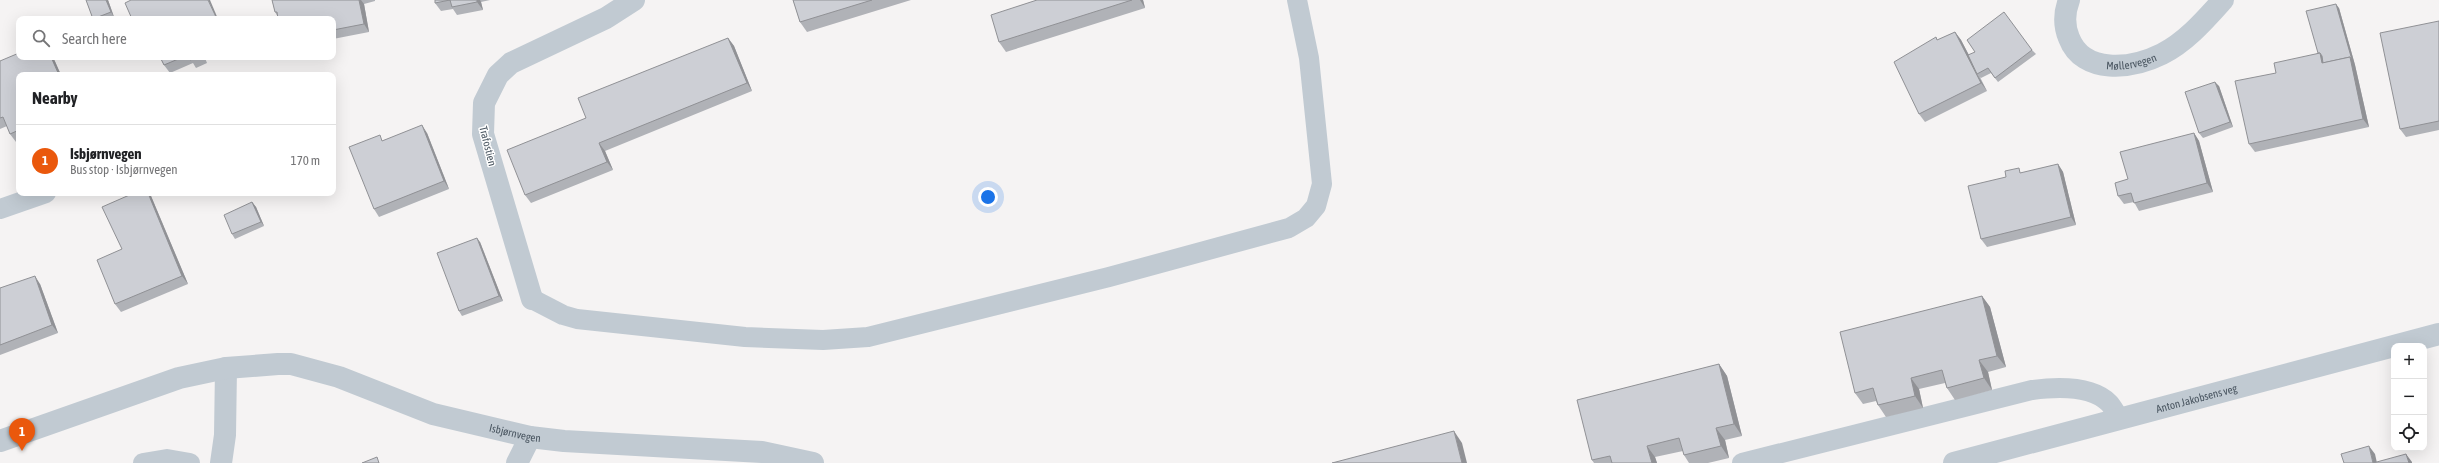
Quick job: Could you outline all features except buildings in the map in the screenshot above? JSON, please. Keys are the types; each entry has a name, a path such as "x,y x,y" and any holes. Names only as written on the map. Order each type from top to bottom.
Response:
{"street":[{"name":"Trafostien","path":"532,299 483,134 484,102 498,75 511,63 606,18 634,0"},
{"name":"Møllervegen","path":"2069,0 2064,27 2073,49 2087,61 2106,66 2132,64 2160,55 2174,47 2188,36 2223,0"},
{"name":"Anton Jakobsens veg","path":"1954,463 2439,334"},
{"name":"Isbjørnvegen","path":"0,441 142,389 179,378 226,368 262,364 291,364 339,377 433,414 530,436 564,442 762,452 813,463"},
{"path":"221,463 225,435 226,368"},
{"path":"517,463 530,436"}],"lane":[{"path":"532,299 563,315 577,319 745,336 823,340 868,337 1109,277 1289,228 1306,218 1316,206 1322,184 1308,58 1297,0"},
{"path":"0,209 37,196"},
{"path":"1742,463 2032,390 2052,387 2080,391 2099,396 2108,403 2120,419"},
{"path":"143,463 167,459 190,463"}],"place":[{"name":"Isbjørnvegen","path":"22,451"}]}
